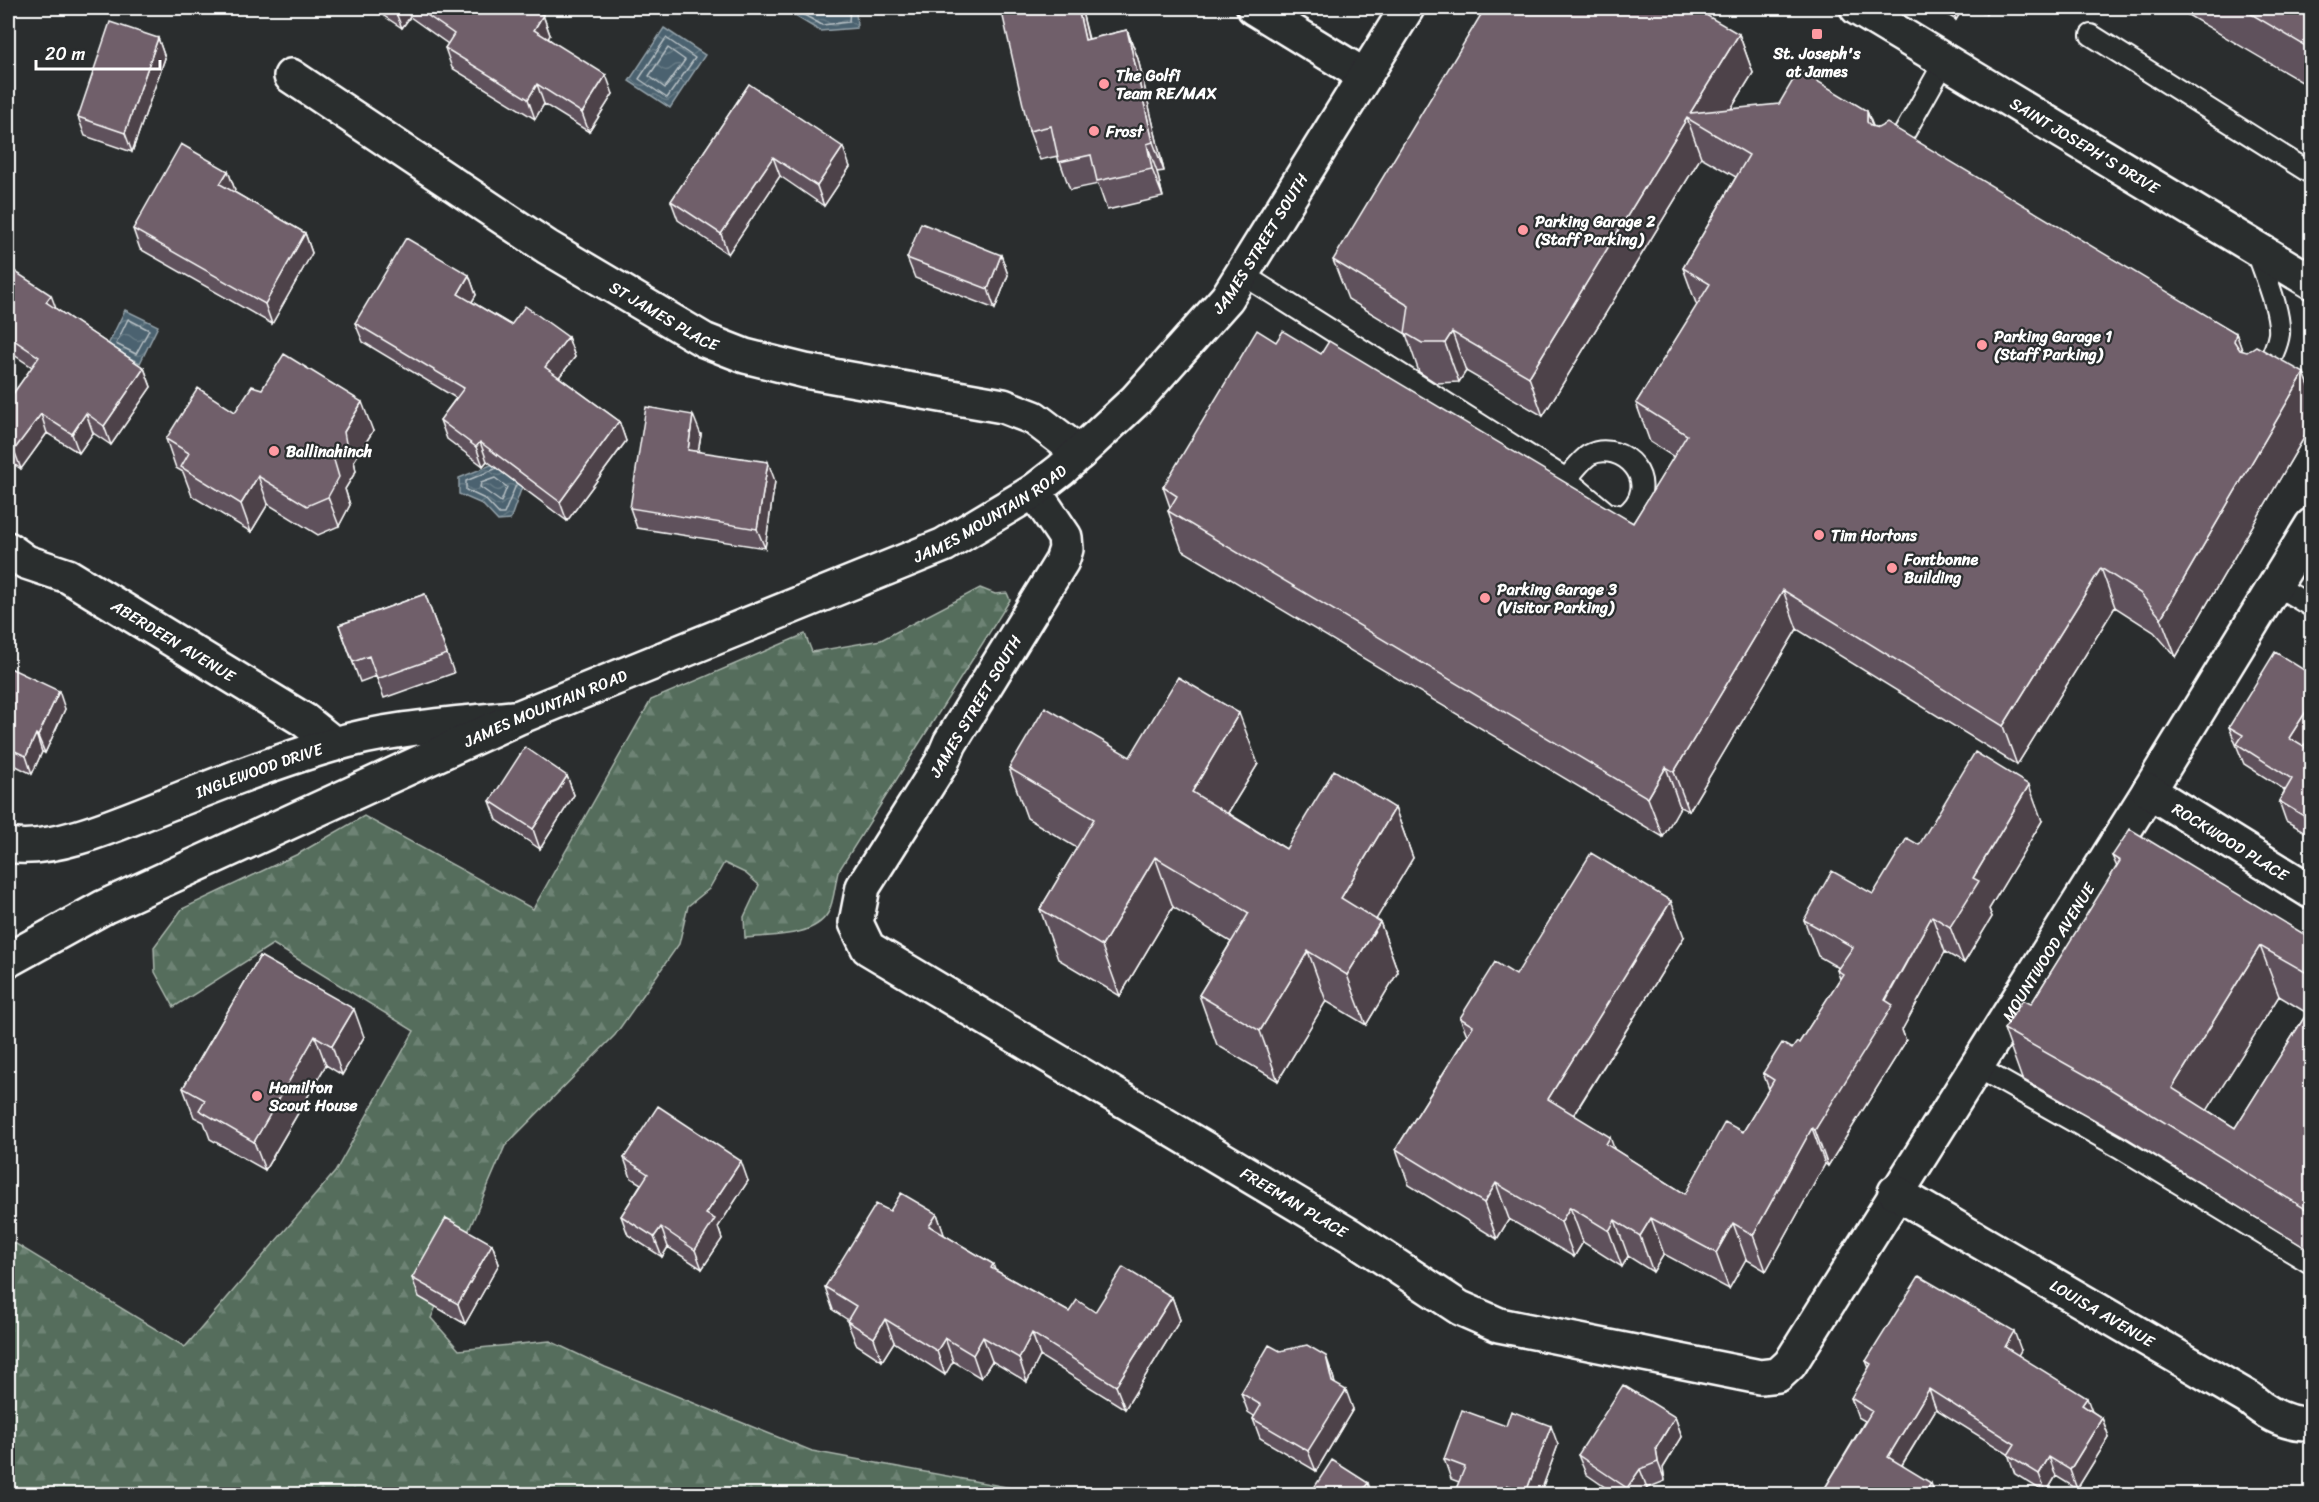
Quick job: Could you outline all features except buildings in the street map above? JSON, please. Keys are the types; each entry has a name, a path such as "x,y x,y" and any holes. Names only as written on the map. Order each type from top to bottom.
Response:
{"street":[{"path":"1254,8 1365,76"},
{"name":"JAMES STREET SOUTH","path":"1080,453 1136,400 1216,310 1242,274 1407,8"},
{"name":"SAINT JOSEPH'S DRIVE","path":"1857,8 2312,282"},
{"name":"ST JAMES PLACE","path":"291,76 547,247 704,340 745,356 805,371 1003,406 1034,418 1080,453"},
{"name":"JAMES MOUNTAIN ROAD","path":"8,960 104,907 517,718 944,545 1034,491 1080,453"},
{"name":"JAMES STREET SOUTH","path":"856,923 863,887 942,762 950,743 1062,561 1066,549 1065,537 1034,491"},
{"name":"MOUNTWOOD AVENUE","path":"1778,1375 1790,1365 1896,1192 2149,791 2312,525"},
{"name":"ABERDEEN AVENUE","path":"8,549 26,562 68,576 136,620 304,720 334,744"},
{"name":"INGLEWOOD DRIVE","path":"8,845 37,845 98,832 179,799 334,744 434,726 517,718"},
{"name":"ROCKWOOD PLACE","path":"2149,791 2312,892"},
{"name":"FREEMAN PLACE","path":"856,923 868,948 1351,1236 1460,1308 1511,1327 1760,1377 1778,1375"},
{"name":"LOUISA AVENUE","path":"1896,1192 2250,1399 2270,1413 2293,1423 2312,1424"}],"lane":[{"path":"2091,35 2312,174"},
{"path":"1892,155 1945,61"},
{"path":"2256,248 2276,313 2279,332 2276,348 2260,378"},
{"path":"1242,274 1566,479 1592,498 1607,513 1624,516 1635,507 1642,492 1641,475 1628,459 1610,453 1590,455 1566,479"},
{"path":"2276,585 2312,607"},
{"path":"1975,1066 2119,1147 2312,1264"}],"green space":[{"path":"980,588 995,594 1007,593 1010,600 838,872 828,913 821,921 802,931 745,938 744,917 759,885 745,873 724,863 709,889 688,906 679,944 615,1035 505,1146 431,1318 459,1350 550,1341 605,1367 812,1451 1044,1494 8,1494 8,1239 185,1347 335,1172 414,1031 273,944 174,1007 155,972 154,947 182,909 298,854 364,816 533,909 651,700 805,634 812,652 881,640"}],"water":[{"path":"793,8 856,8 857,28 820,31 790,13"},
{"path":"664,28 705,55 670,108 629,81"},
{"path":"125,310 158,326 140,363 107,347"},
{"path":"498,462 524,481 510,520 498,521 482,504 459,494 459,478"}],"place":[{"name":"St. Joseph's at James","path":"1817,34"},
{"name":"The Golfi Team RE/MAX","path":"1104,84"},
{"name":"Frost","path":"1094,131"},
{"name":"Parking Garage 2 (Staff Parking)","path":"1523,230"},
{"name":"Parking Garage 1 (Staff Parking)","path":"1982,345"},
{"name":"Ballinahinch","path":"274,451"},
{"name":"Tim Hortons","path":"1819,535"},
{"name":"Fontbonne Building","path":"1892,568"},
{"name":"Parking Garage 3 (Visitor Parking)","path":"1485,598"},
{"name":"Hamilton Scout House","path":"257,1096"}]}
